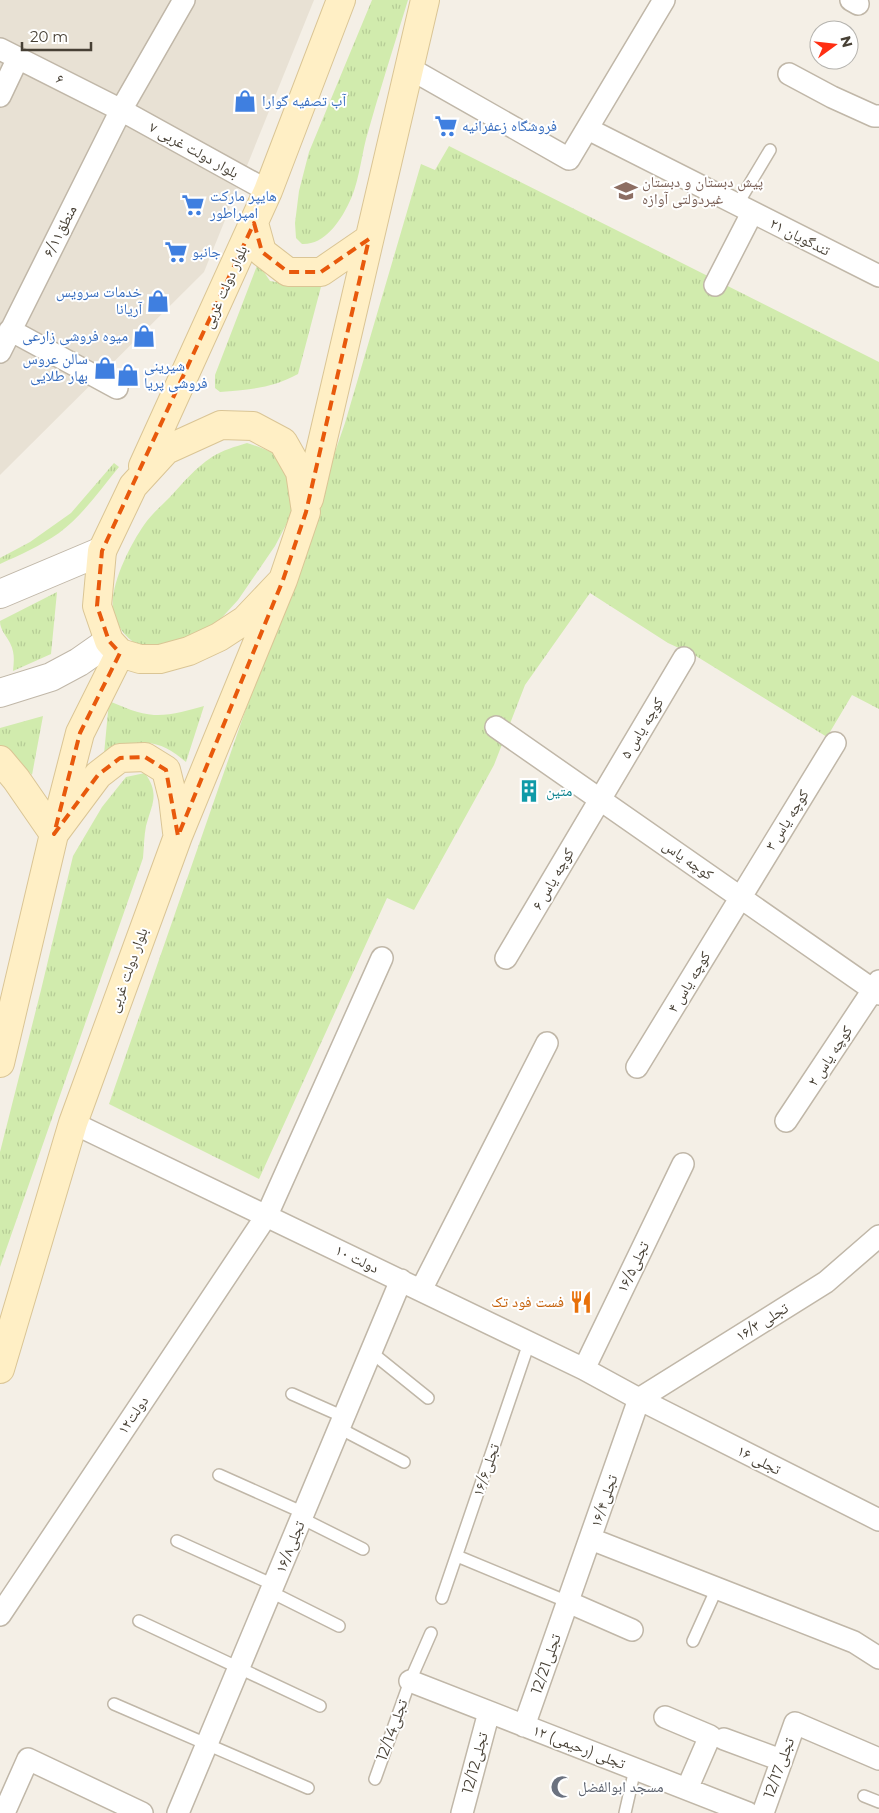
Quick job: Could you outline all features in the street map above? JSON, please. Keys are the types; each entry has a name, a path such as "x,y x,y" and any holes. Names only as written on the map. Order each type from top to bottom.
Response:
{"main road":[{"name":"بلوار دولت غربی","path":"102,551 268,191 341,0"},
{"path":"306,512 425,0"},
{"path":"254,223 262,252 288,272 321,272 369,239"},
{"path":"133,486 166,450 187,439 221,425 252,426 282,442 300,472 306,512"},
{"name":"بلوار دولت غربی","path":"0,1369 73,1123 178,836 284,580 306,512"},
{"path":"102,551 97,606 114,647 140,659 160,659 189,651 219,637 245,620 284,580"},
{"path":"0,1063 80,733 114,647"},
{"path":"54,834 98,775 120,758 145,757 166,770 173,798 178,836"},
{"path":"0,760 16,779 54,834"}],"street":[{"name":"منطق۶/۱۱","path":"0,352 121,110 184,0"},
{"path":"409,68 569,159 664,0"},
{"name":"۶","path":"9,54 121,110"},
{"path":"0,96 9,54"},
{"path":"789,74 832,97 874,116 879,116"},
{"name":"بلوار دولت غربی ۷","path":"121,110 268,191"},
{"name":"۲۱ تندگویان","path":"588,129 879,276"},
{"path":"715,285 744,209"},
{"path":"10,330 118,388"},
{"path":"0,594 102,551"},
{"path":"0,694 51,677 79,662 114,647"},
{"name":"کوچه یاس ۵","path":"600,799 684,658"},
{"name":"کوچه یاس","path":"496,727 740,896 877,988"},
{"name":"کوچه یاس ۳","path":"740,896 835,743"},
{"name":"کوچه یاس ۶","path":"506,958 600,799"},
{"name":"کوچه یاس ۴","path":"637,1067 740,896"},
{"name":"۱۲دولت","path":"0,1615 267,1215 382,958"},
{"name":"کوچه یاس ۲","path":"786,1121 877,988"},
{"path":"421,1290 547,1043"},
{"name":"۱۰ دولت","path":"73,1123 584,1369 639,1399"},
{"name":"تجلی۱۶/۵","path":"584,1369 682,1164"},
{"name":"۱۶/۳ تجلی","path":"639,1399 826,1282 879,1236"},
{"name":"تجلی۱۶/۸","path":"178,1813 401,1280"},
{"name":"۱۶ تجلی","path":"639,1399 879,1520"},
{"name":"تجلی۱۶/۴","path":"568,1602 639,1399"},
{"path":"591,1539 854,1642 879,1658"},
{"path":"568,1602 632,1630"},
{"name":"تجلی12/21","path":"524,1726 568,1602"},
{"name":"۱۲ تجلی (رحیمی)","path":"410,1681 687,1789 710,1806 748,1813"},
{"name":"تجلی12/12","path":"462,1813 489,1712"},
{"path":"665,1717 710,1736 687,1789"},
{"name":"تجلی12/17","path":"763,1813 795,1723 879,1759"},
{"path":"724,1739 781,1760"},
{"path":"4,1813 28,1760 142,1813"}],"lane":[{"path":"744,209 770,150"},
{"name":"تجلی۱۶/۶","path":"442,1598 530,1343"},
{"path":"371,1352 428,1398"},
{"path":"292,1394 342,1422 404,1462"},
{"path":"219,1475 302,1516 363,1550"},
{"path":"177,1540 273,1589 339,1626"},
{"path":"457,1556 568,1602"},
{"path":"693,1641 717,1588"},
{"path":"139,1621 320,1706"},
{"name":"تجلی12/14","path":"375,1779 410,1681 431,1634"},
{"path":"114,1704 308,1788"},
{"path":"625,1813 634,1769"},
{"path":"864,1796 879,1802"}],"highlighted area":[{"path":"254,223 262,252 288,272 321,272 369,239 306,512 283,580 178,836 166,770 145,757 120,758 98,775 54,834 80,733 120,653 109,641 97,606 102,551"}],"shaded area":[{"path":"0,0 314,0 204,272 0,475"}],"green space":[{"path":"372,0 408,0 371,121 357,181 351,198 340,219 330,232 317,241 302,244 296,238 295,223 299,191 309,152"},
{"path":"449,146 879,362 879,709 852,695 827,737 696,656 668,643 590,593 525,685 494,765 414,910 387,898 259,1179 109,1104 345,423 421,164 435,170"},
{"path":"258,263 270,281 293,285 322,283 298,374 270,385 220,392 215,388 215,375"},
{"path":"247,443 278,456 287,463 294,505 287,523 275,546 238,600 217,623 196,640 142,648 128,638 121,630 114,614 113,604 121,568 132,544 150,518 200,466 220,452"},
{"path":"114,463 119,467 91,502 68,526 45,542 0,564 0,558 30,542 71,513"},
{"path":"57,592 51,654 13,671 13,650 2,630 0,621"},
{"path":"109,701 137,712 154,715 173,714 204,706 186,762 166,748 145,743 126,747 103,765"},
{"path":"43,716 32,775 12,754 0,747 0,728"},
{"path":"145,773 152,787 153,799 146,826 143,858 0,1267 0,1152 73,856 102,807 126,777"}],"place":[{"name":"آب تصفیه گوارا","path":"245,101"},
{"name":"فروشگاه زعفرانیه","path":"446,126"},
{"name":"پیش دبستان و دبستان غیردولتی آوازه","path":"626,191"},
{"name":"هایپر مارکت امپراطور","path":"193,205"},
{"name":"جانبو","path":"176,252"},
{"name":"خدمات سرویس آریانا","path":"158,301"},
{"name":"میوه فروشی زارعی","path":"144,336"},
{"name":"سالن عروس بهار طلایی","path":"105,368"},
{"name":"شیرینی فروشی پریا","path":"128,375"},
{"name":"متین","path":"529,791"},
{"name":"فست فود تک","path":"581,1302"},
{"name":"مسجد ابوالفضل","path":"562,1787"}]}
